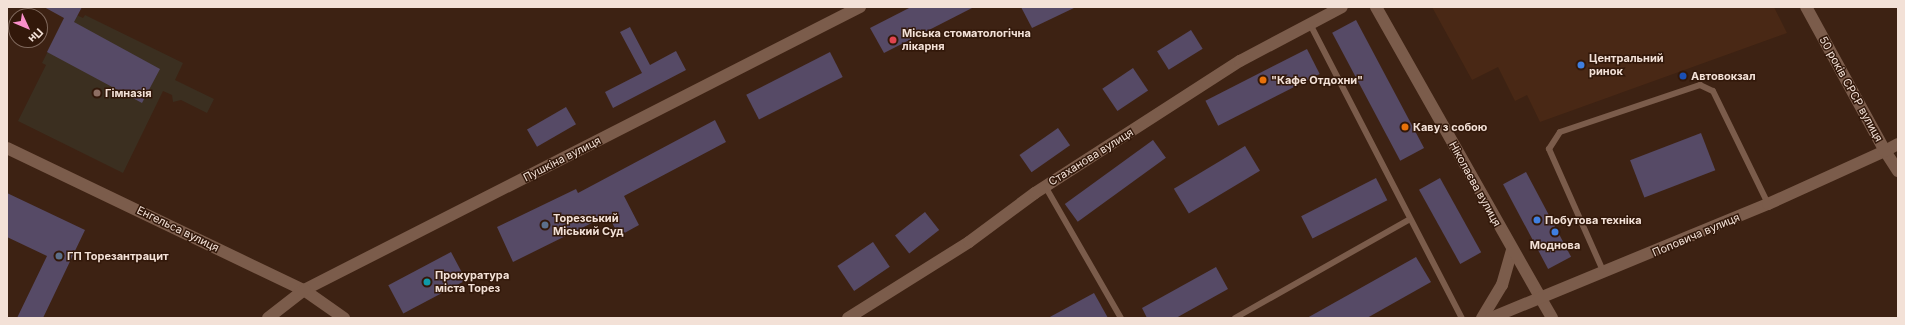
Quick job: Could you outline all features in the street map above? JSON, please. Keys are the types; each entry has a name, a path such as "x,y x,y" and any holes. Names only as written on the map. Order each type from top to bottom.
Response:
{"street":[{"name":"Пушкіна вулиця","path":"268,318 304,290 860,7"},
{"name":"Стаханова вулиця","path":"848,318 969,242 1045,186 1240,61 1342,7"},
{"name":"Ніколаєва вулиця","path":"1376,7 1552,318"},
{"name":"50 років СРСР вулиця","path":"1806,7 1898,171"},
{"name":"Поповича вулиця","path":"1491,318 1540,297 1604,273 1768,204 1886,151 1898,144"},
{"name":"Енгельса вулиця","path":"7,148 304,290 344,318"},
{"path":"1482,318 1502,285 1512,249"}],"lane":[{"path":"1310,24 1462,318"},
{"path":"1604,273 1549,149 1560,132 1700,86 1713,91 1768,204"},
{"path":"1045,186 1121,318"},
{"path":"1234,318 1410,218"}],"shaded area":[{"name":"Центральний ринок","path":"1432,7 1774,7 1787,33 1540,122 1527,95 1515,101 1498,67 1472,80"},
{"name":"Гімназія","path":"68,11 83,18 85,15 183,63 175,80 214,99 207,113 181,100 173,102 172,95 163,91 123,173 18,121 46,65 42,63"}],"building":[{"path":"44,7 82,7 74,22 160,69 142,103 47,52 64,18"},
{"name":"Міська стоматологічна лікарня","path":"911,7 974,7 884,53 870,28"},
{"path":"1021,7 1076,7 1032,28"},
{"path":"1356,20 1424,148 1400,161 1332,33"},
{"path":"630,27 650,65 676,51 686,70 613,108 605,92 642,73 620,32"},
{"path":"1191,30 1203,49 1169,70 1157,51"},
{"path":"1307,49 1320,74 1218,126 1205,101"},
{"path":"830,52 843,77 759,120 746,95"},
{"path":"1133,68 1148,90 1117,111 1102,89"},
{"path":"566,107 576,124 537,147 527,130"},
{"path":"715,120 726,142 624,196 639,225 619,236 608,215 513,262 497,227 576,189 578,193"},
{"path":"1058,128 1070,145 1032,172 1019,155"},
{"path":"1701,133 1715,170 1644,198 1630,160"},
{"path":"1153,140 1166,158 1078,222 1065,204"},
{"path":"1245,146 1260,171 1189,214 1174,189"},
{"name":"Побутова техніка","path":"1526,172 1571,257 1548,269 1503,184"},
{"path":"1376,178 1387,200 1313,238 1301,216"},
{"path":"1440,178 1481,252 1460,264 1419,190"},
{"name":"ГП Торезантрацит","path":"7,193 85,230 43,318 17,318 47,256 7,237"},
{"path":"925,212 939,230 909,254 895,235"},
{"path":"873,242 890,267 854,291 837,266"},
{"name":"Прокуратура міста Торез","path":"451,252 466,280 403,314 388,285"},
{"path":"1416,257 1431,282 1367,318 1307,318"},
{"path":"1216,267 1228,289 1176,318 1147,318 1142,308"},
{"path":"1094,293 1108,318 1048,318"}],"place":[{"name":"Міська стоматологічна лікарня","path":"893,40"},
{"name":"Центральний ринок","path":"1581,65"},
{"name":"Автовокзал","path":"1683,76"},
{"name":"\"Кафе Отдохни\"","path":"1263,80"},
{"name":"Гімназія","path":"97,93"},
{"name":"Каву з собою","path":"1405,127"},
{"name":"Побутова техніка","path":"1537,220"},
{"name":"Торезський Міський Суд","path":"545,225"},
{"name":"Моднова","path":"1555,232"},
{"name":"ГП Торезантрацит","path":"59,256"},
{"name":"Прокуратура міста Торез","path":"427,282"}]}
